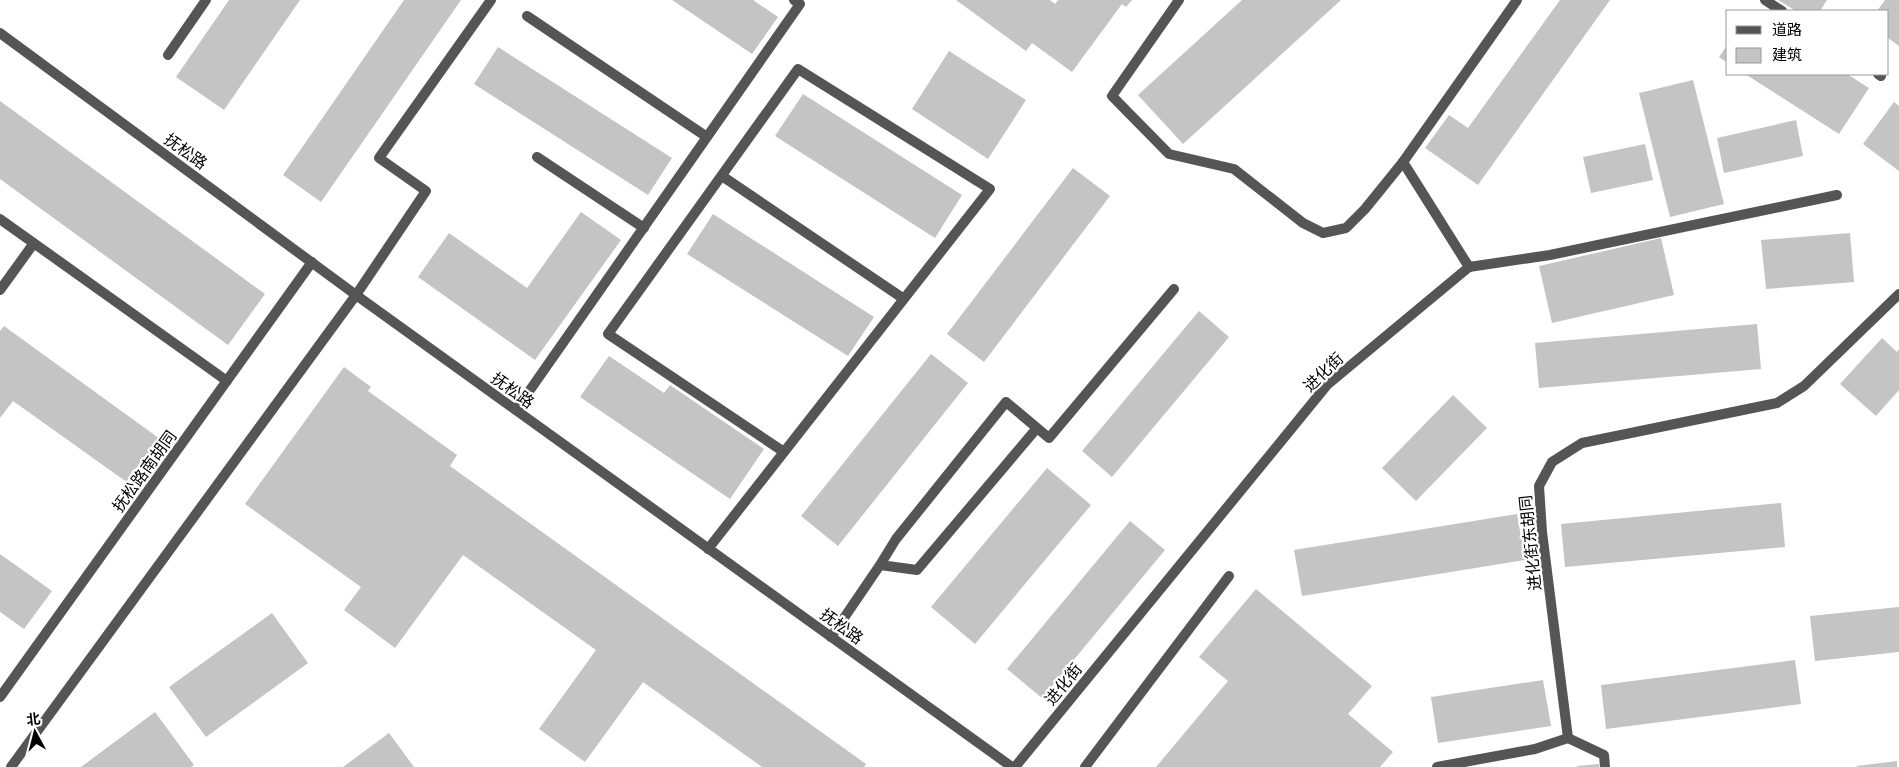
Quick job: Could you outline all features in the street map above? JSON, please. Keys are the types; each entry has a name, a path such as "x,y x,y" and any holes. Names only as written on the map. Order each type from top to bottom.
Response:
{"street":[{"path":"168,55 206,0"},
{"path":"11,767 356,295 426,192 379,158 491,0"},
{"path":"516,410 800,4 794,0"},
{"path":"1179,0 1112,96 1169,154 1234,169 1302,223 1324,233 1346,228 1365,209 1403,162 1517,0"},
{"path":"1765,0 1780,10"},
{"path":"526,16 707,137"},
{"name":"抚松路","path":"0,33 356,295 1013,767"},
{"path":"708,549 904,299 990,189 798,69 608,334 784,452"},
{"path":"537,157 644,228"},
{"path":"1403,162 1469,267 1550,255 1837,195"},
{"path":"722,176 904,299"},
{"path":"0,219 227,380"},
{"path":"0,290 34,243"},
{"name":"抚松路南胡同","path":"0,697 312,262"},
{"name":"进化街","path":"1013,767 1327,385 1469,267"},
{"path":"831,637 896,539 1006,402 1049,438 1174,289"},
{"name":"进化街东胡同","path":"1568,738 1542,532 1539,486 1552,462 1582,442 1777,403 1804,386 1899,294"},
{"path":"880,565 917,570 1037,428"},
{"path":"1085,767 1229,576"},
{"path":"1437,767 1535,749 1568,738 1604,755 1605,767"}],"building":[{"path":"229,0 300,0 224,110 176,77"},
{"path":"404,0 461,0 321,202 283,175"},
{"path":"672,0 753,0 778,17 752,54"},
{"path":"956,0 1050,0 1055,4 1058,0 1132,0 1126,7 1122,4 1072,72 1032,43 1026,51"},
{"path":"1242,0 1341,0 1183,144 1138,95"},
{"path":"1560,0 1610,0 1478,185 1425,148 1449,115 1468,128"},
{"path":"1778,0 1827,0 1821,10 1794,10"},
{"path":"1885,0 1899,0 1899,46 1889,39 1889,10 1878,10"},
{"path":"498,47 672,158 648,195 474,84"},
{"path":"1726,47 1726,62 1719,57"},
{"path":"949,51 1026,100 988,159 912,109"},
{"path":"1747,75 1849,75 1869,88 1839,134"},
{"path":"1693,80 1724,204 1670,217 1639,93"},
{"path":"803,94 962,195 935,238 775,136"},
{"path":"0,101 265,294 228,345 0,179"},
{"path":"1894,102 1899,106 1899,171 1863,144"},
{"path":"1796,120 1803,156 1724,173 1717,138"},
{"path":"1645,144 1653,180 1591,193 1583,157"},
{"path":"1073,168 1110,196 984,362 947,334"},
{"path":"581,212 621,240 535,360 418,277 449,233 527,288"},
{"path":"713,214 874,317 848,356 687,254"},
{"path":"1850,233 1854,282 1766,289 1761,240"},
{"path":"1661,238 1674,295 1552,323 1539,266"},
{"path":"1199,311 1229,337 1112,477 1082,451"},
{"path":"1757,324 1761,369 1539,388 1535,343"},
{"path":"4,326 160,439 128,483 13,401 0,418 0,331"},
{"path":"1882,338 1897,352 1899,349 1899,390 1876,416 1840,384"},
{"path":"931,354 968,383 838,546 801,516"},
{"path":"609,356 664,393 670,385 764,449 730,499 580,397"},
{"path":"344,367 371,387 368,391 457,455 450,466 866,764 864,767 762,767 643,682 585,762 539,729 596,650 463,555 395,648 344,610 361,587 245,504"},
{"path":"1453,395 1487,428 1416,501 1382,468"},
{"path":"1047,468 1091,505 975,644 931,607"},
{"path":"1781,503 1785,547 1565,567 1561,524"},
{"path":"1517,514 1525,560 1302,596 1294,550"},
{"path":"1130,521 1165,550 1042,698 1007,669"},
{"path":"0,554 52,591 24,629 0,612"},
{"path":"1256,589 1372,686 1348,714 1393,752 1380,767 1156,767 1228,681 1199,657"},
{"path":"1899,607 1899,652 1815,661 1810,616"},
{"path":"272,613 308,663 206,737 169,687"},
{"path":"1795,660 1801,704 1606,729 1601,685"},
{"path":"1543,680 1551,726 1438,743 1431,697"},
{"path":"155,712 194,765 191,767 81,767"},
{"path":"389,733 414,767 343,767"},
{"path":"1897,761 1897,767 1857,767 1857,766"},
{"path":"1599,764 1599,767 1577,767 1577,766"}]}
